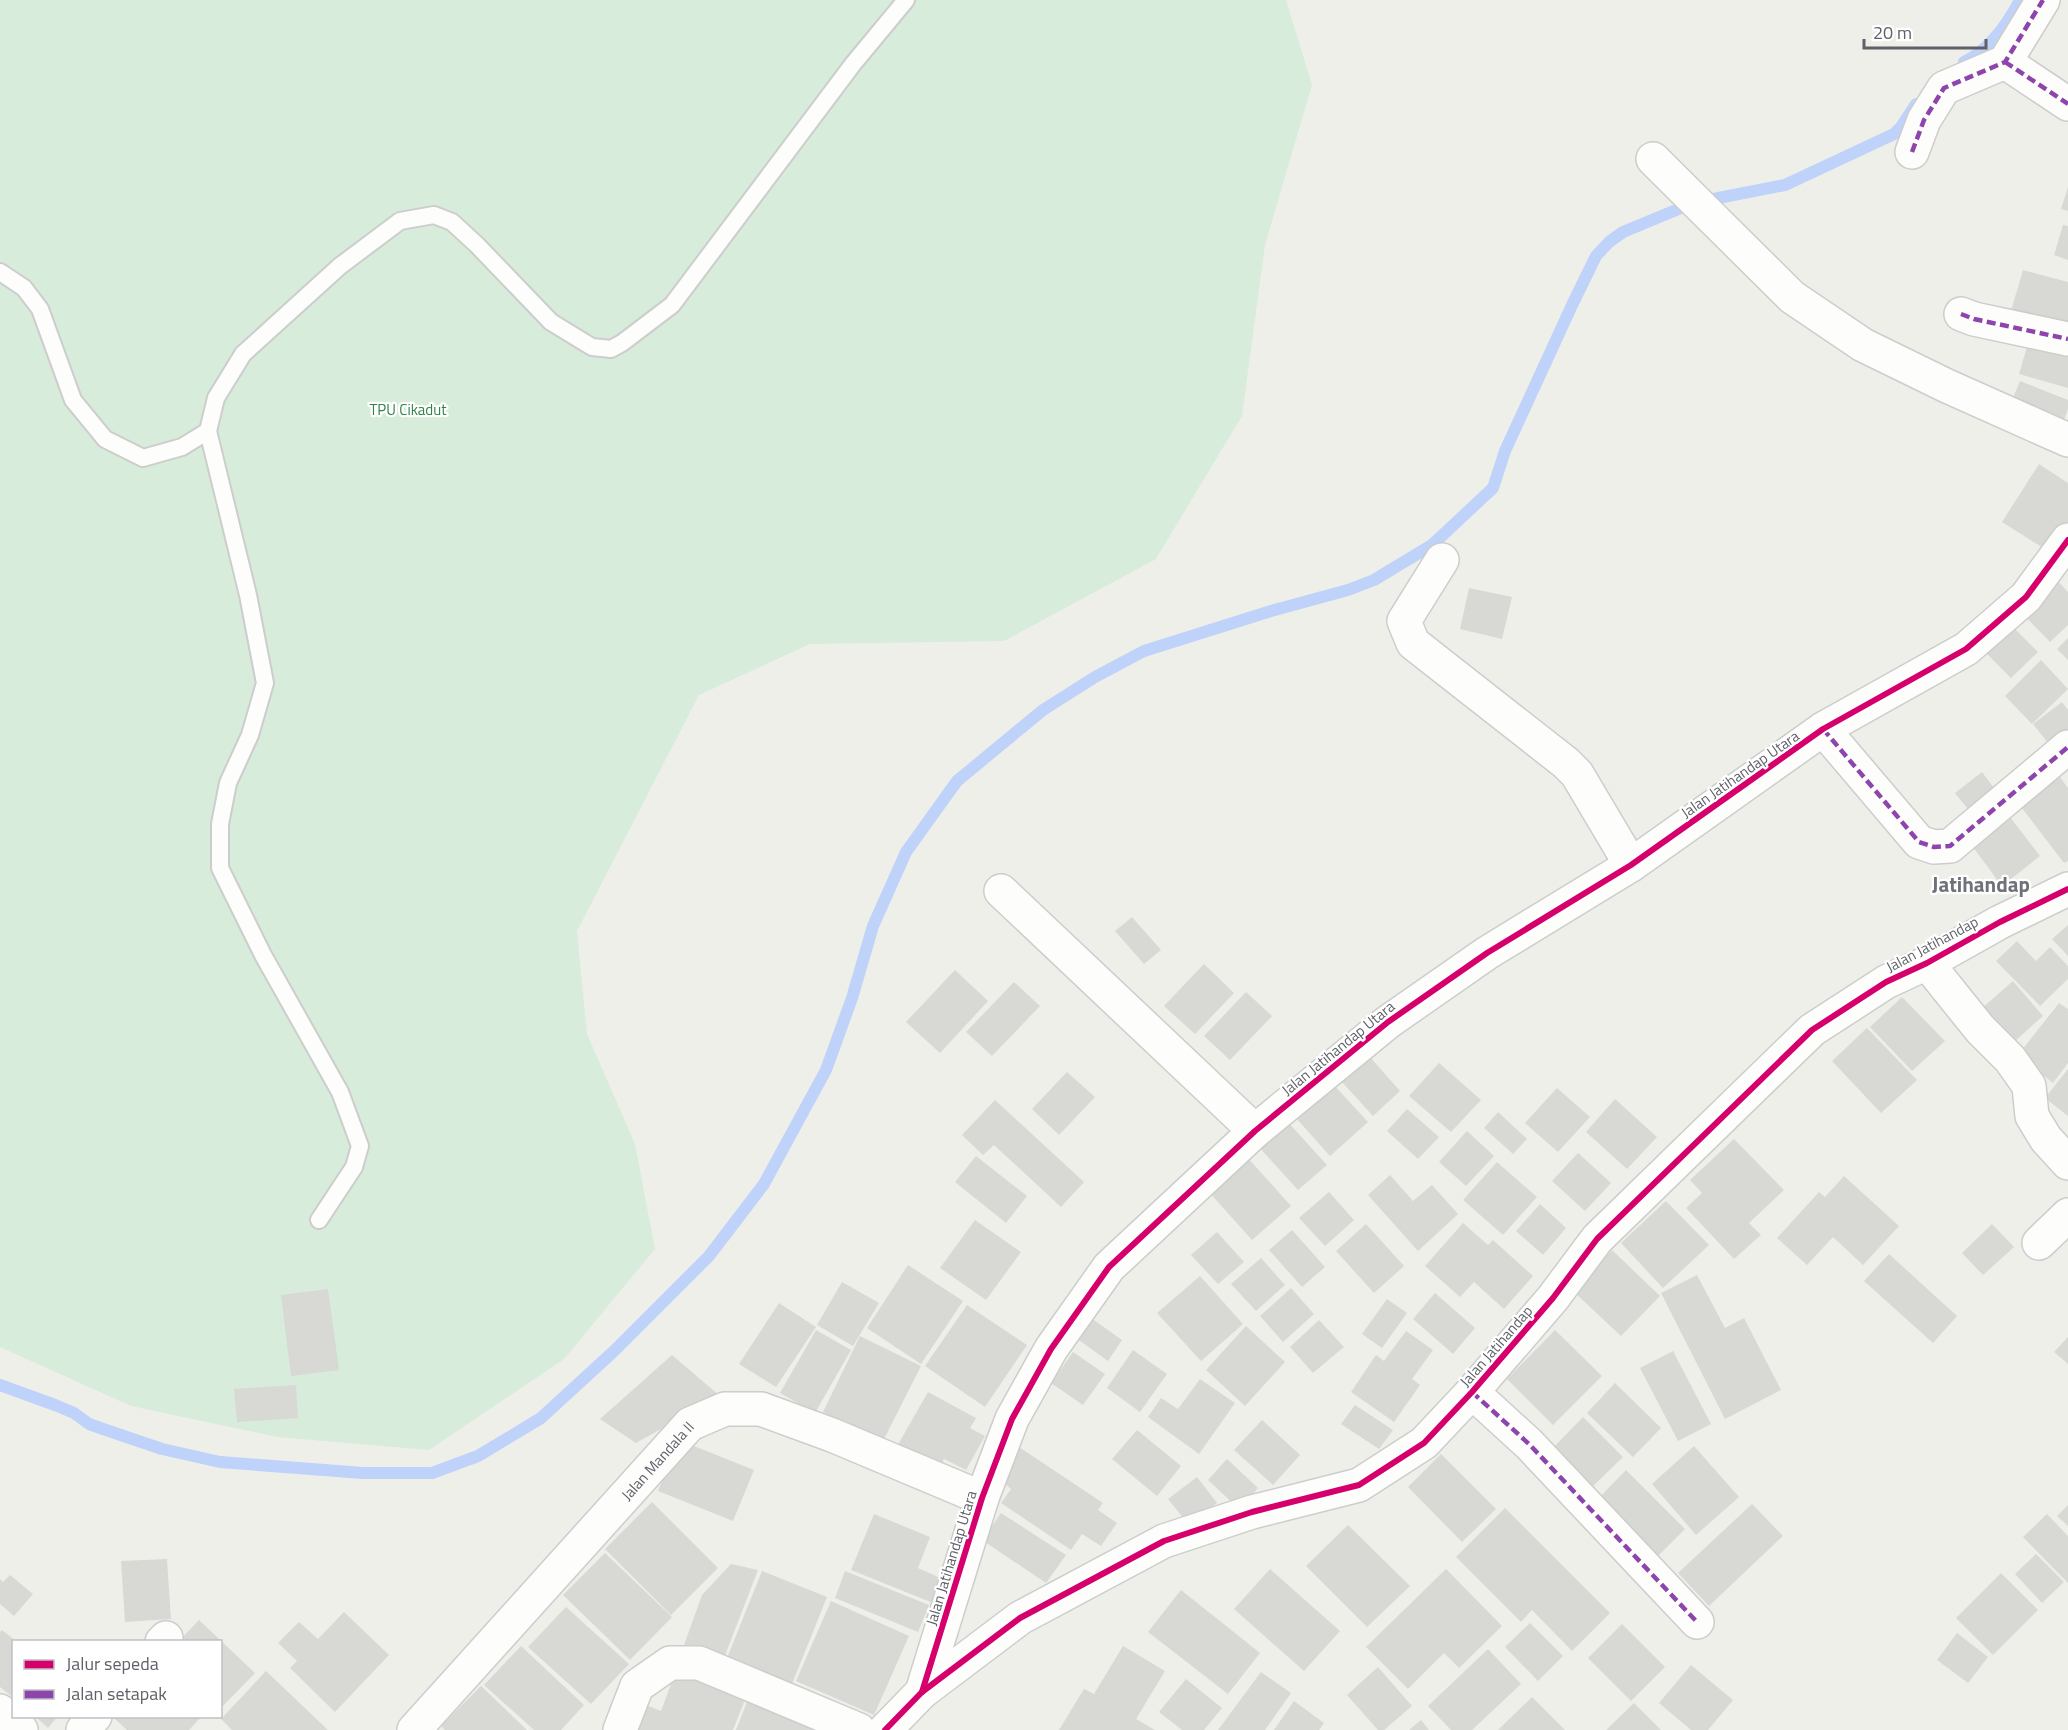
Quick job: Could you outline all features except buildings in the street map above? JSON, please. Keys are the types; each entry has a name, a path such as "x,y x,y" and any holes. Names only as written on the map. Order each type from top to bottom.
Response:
{"street":[{"path":"1912,152 1924,120 1944,88 2005,62 2043,0"},
{"path":"2005,62 2068,104"},
{"path":"1653,159 1792,297 1863,345 2068,441"},
{"path":"1961,314 1974,319 2068,339"},
{"name":"Jalan Jatihandap Utara","path":"922,1692 982,1498 1012,1419 1051,1349 1109,1267 1255,1131 1388,1022 1487,953 1631,865 1823,729 1966,649 2026,597 2068,540"},
{"path":"1442,560 1404,621 1413,643 1577,774 1631,865"},
{"path":"1823,729 1919,842 1934,848 1950,846 2068,747"},
{"name":"Jalan Jatihandap","path":"885,1730 922,1692 1020,1618 1164,1541 1252,1512 1359,1485 1424,1443 1473,1392 1553,1298 1597,1239 1812,1030 1886,982 2068,889"},
{"path":"1001,891 1255,1131"},
{"path":"1927,963 1980,1029 2010,1059 2029,1086 2032,1116 2046,1139 2068,1163"},
{"path":"2039,1243 2068,1215"},
{"path":"1473,1392 1528,1444 1697,1622"},
{"name":"Jalan Mandala II","path":"414,1730 690,1424 725,1409 761,1409 832,1435 982,1498"},
{"path":"620,1730 637,1686 670,1664 699,1663 859,1730"},
{"path":"0,1711 21,1730"},
{"path":"82,1730 93,1718"}],"lane":[{"path":"320,1220 354,1167 360,1146 340,1092 263,955 220,868 220,824 228,783 250,735 265,683 248,595 208,431 216,398 243,354 340,266 400,221 434,215 452,222 551,322 592,347 610,349 622,344 672,305 853,64 906,0"},
{"path":"0,272 24,288 40,309 73,399 105,439 143,458 182,447 208,431"}],"green space":[{"name":"TPU Cikadut","path":"0,0 1286,0 1312,85 1265,245 1242,416 1156,559 1004,641 810,644 699,695 577,931 587,1034 635,1144 655,1249 564,1359 429,1450 277,1437 131,1406 0,1347"}],"waterway":[{"path":"1964,62 1989,44 2009,19 2020,0"},
{"path":"0,1385 74,1413 89,1424 162,1449 220,1462 363,1473 432,1473 478,1456 541,1418 614,1351 709,1256 764,1184 826,1070 852,998 873,926 906,852 957,781 1043,710 1095,677 1144,651 1271,611 1348,590 1374,580 1432,545 1493,488 1505,451 1573,303 1596,256 1609,242 1623,232 1693,203 1785,185 1894,134 1916,104"}],"marked path":[{"path":"1912,152 1924,120 1944,88 2005,62 2043,0"},
{"path":"2005,62 2068,104"},
{"path":"1961,314 1974,319 2068,339"},
{"path":"1823,729 1919,842 1934,847 1950,846 2068,747"},
{"path":"1472,1392 1529,1444 1697,1622"}],"cycle path":[{"path":"922,1692 982,1498 1012,1419 1051,1349 1109,1267 1255,1131 1388,1022 1487,953 1631,865 1823,729 1966,649 2026,597 2068,540"},
{"path":"885,1730 922,1692 1020,1618 1164,1541 1252,1512 1359,1485 1424,1443 1472,1392 1553,1298 1597,1239 1812,1030 1886,982 2068,889"}],"district":[{"name":"Jatihandap","path":"1981,884"}]}
